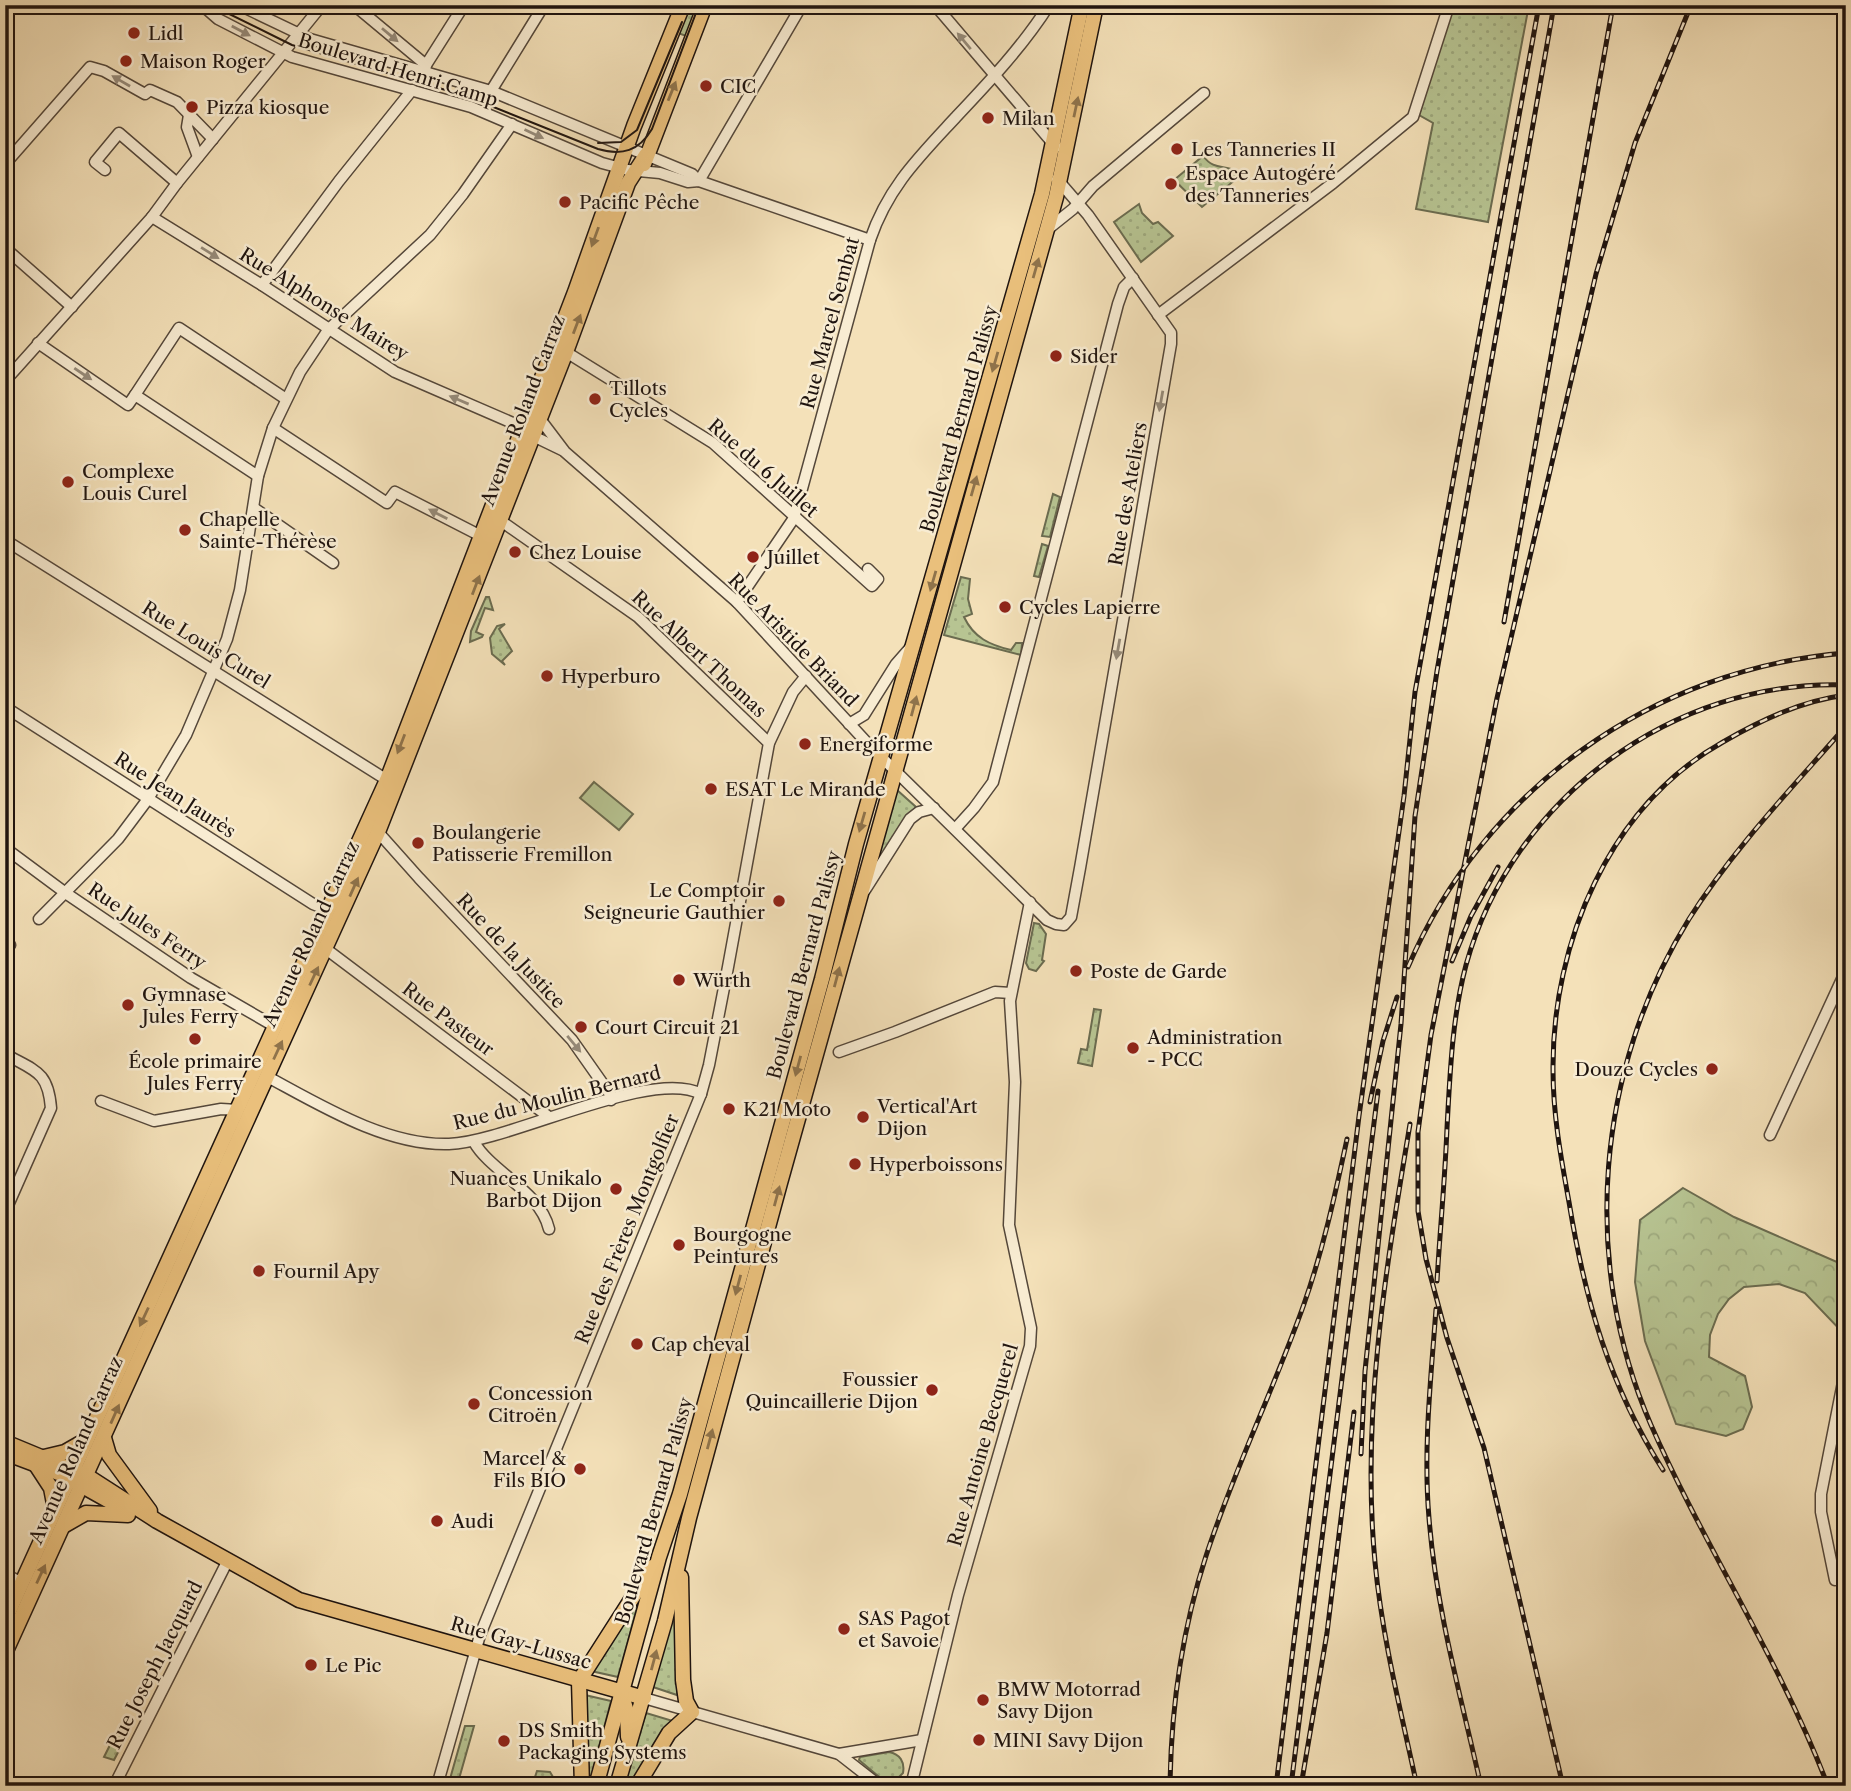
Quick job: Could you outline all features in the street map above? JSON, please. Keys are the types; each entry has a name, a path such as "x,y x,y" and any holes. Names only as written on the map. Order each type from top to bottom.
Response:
{"main road":[{"path":"582,294 617,175 682,5"},
{"path":"582,294 594,278 627,186 639,171 646,155 705,5"},
{"path":"1057,162 1080,5"},
{"path":"1057,162 1096,5"},
{"name":"Boulevard Bernard Palissy","path":"617,1786 859,898 897,772 938,613 1047,230 1057,162"},
{"name":"Boulevard Bernard Palissy","path":"596,1786 659,1557 691,1454 881,756 1057,162"},
{"name":"Avenue Roland Carraz","path":"5,1653 64,1526 86,1440 387,780 481,536 528,432 540,419 566,352 582,294"},
{"name":"Avenue Roland Carraz","path":"5,1620 55,1509 104,1438 378,832 501,521 528,432 532,403 582,294"},
{"path":"326,949 328,910"},
{"path":"104,1438 109,1455 157,1521"},
{"path":"5,1453 40,1461 65,1452 86,1440"},
{"path":"5,1442 78,1477"},
{"path":"40,1461 51,1488 55,1509"},
{"name":"Rue Gay-Lussac","path":"78,1477 136,1515 157,1521"},
{"name":"Rue Gay-Lussac","path":"78,1477 306,1603 643,1698"},
{"path":"64,1526 86,1513 136,1515"},
{"path":"637,1786 669,1733 692,1712 686,1701 683,1680 680,1555"},
{"path":"582,1786 579,1681 659,1557"},
{"path":"635,1646 643,1698"},
{"path":"621,1692 627,1712 629,1749"}],"street":[{"name":"Boulevard Henri Camp","path":"202,5 218,19 283,53 471,107 602,163 617,175 639,171 660,173 688,182 699,181"},
{"name":"Boulevard Henri Camp","path":"239,5 298,35 425,68 491,91 692,174 699,181"},
{"path":"5,381 152,217 322,5"},
{"path":"354,5 425,68 464,5"},
{"path":"491,91 544,5"},
{"path":"802,5 699,181 870,240"},
{"name":"Rue des Ateliers","path":"935,5 994,76 1057,162 1078,203 1171,333 1070,920 1060,925 1047,920"},
{"name":"Rue Marcel Sembat","path":"737,602 794,518 870,240 884,205 901,178 994,76 1049,5"},
{"path":"1158,314 1334,183 1413,117 1449,7"},
{"path":"5,164 90,67 104,71 145,94 150,89 177,102 213,139"},
{"path":"262,285 338,181 412,90"},
{"path":"1047,230 1093,186 1204,93"},
{"path":"189,115 187,127 198,157"},
{"path":"39,919 67,894 118,839 148,799 186,735 227,639 240,590 258,476 273,428 300,372 328,330 430,235 463,194 512,124"},
{"path":"104,170 94,162 119,133 177,183"},
{"name":"Rue Alphonse Mairey","path":"152,217 395,372 528,432"},
{"path":"5,248 72,306"},
{"path":"955,829 993,782 1118,304 1124,287 1133,278"},
{"path":"132,400 179,328 286,399"},
{"path":"38,343 258,476"},
{"name":"Rue du 6 Juillet","path":"566,352 713,443 872,586 878,579 868,569"},
{"name":"Rue Aristide Briand","path":"540,419 565,452 737,602 849,724 1047,920"},
{"path":"273,428 387,503 395,492 481,536"},
{"name":"Rue Aristide Briand","path":"528,432 565,452"},
{"path":"254,508 333,564"},
{"name":"Rue Albert Thomas","path":"501,521 638,617 769,743"},
{"name":"Rue Louis Curel","path":"5,540 387,780"},
{"path":"849,724 864,715 896,664 914,643"},
{"name":"Rue des Frères Montgolfier","path":"437,1786 475,1650 701,1094 729,967 769,743 793,692 806,676"},
{"name":"Rue Jean Jaurès","path":"5,707 313,904 328,910"},
{"name":"Boulevard Bernard Palissy","path":"859,898 910,819 919,812 934,808"},
{"name":"Rue de la Justice","path":"378,832 572,1040 602,1082 611,1100"},
{"name":"Rue Jules Ferry","path":"5,848 67,894 191,978 274,1026"},
{"name":"Rue Antoine Becquerel","path":"911,1786 958,1595 1013,1410 1031,1337 1023,1283 1009,1225 1016,1082 1011,993 1030,902"},
{"name":"Rue Pasteur","path":"326,949 549,1117"},
{"path":"1770,1135 1842,979 1846,976"},
{"path":"839,1052 995,992 1011,993"},
{"path":"5,1054 41,1074 50,1090 51,1108 5,1212"},
{"name":"Rue du Moulin Bernard","path":"266,1076 379,1132 421,1142 447,1144 474,1142 549,1117 670,1087 686,1087 701,1094"},
{"path":"101,1101 155,1121 221,1109 238,1110"},
{"path":"474,1142 546,1215 548,1228"},
{"path":"1835,1580 1821,1512 1821,1494 1846,1368"},
{"name":"Rue Joseph Jacquard","path":"114,1786 228,1560"},
{"path":"5,1574 22,1583"},
{"name":"Rue Gay-Lussac","path":"643,1698 839,1754 880,1786"},
{"path":"839,1754 922,1740"}],"green space":[{"path":"686,5 701,5 689,37 675,32"},
{"path":"1428,5 1529,5 1488,222 1416,209 1433,123 1419,115 1450,13"},
{"path":"1203,156 1212,164 1241,175 1202,207 1174,180"},
{"path":"1139,204 1142,213 1153,224 1158,222 1173,236 1141,262 1114,222"},
{"path":"1053,494 1060,497 1050,537 1042,536"},
{"path":"1042,544 1048,546 1039,577 1034,576"},
{"path":"961,577 970,579 968,599 972,614 964,617 968,624 978,635 996,646 1011,650 1016,643 1022,643 1021,655 944,635"},
{"path":"486,597 489,597 493,610 485,608 476,632 483,635 470,642 471,631"},
{"path":"505,624 499,629 512,651 502,661 505,665 492,654 490,638 497,626"},
{"path":"594,782 633,814 619,830 580,798"},
{"path":"897,790 916,807 878,859"},
{"path":"1034,923 1039,924 1046,934 1044,961 1036,971 1029,969 1026,963"},
{"path":"1094,1009 1101,1010 1092,1066 1078,1063 1081,1049 1087,1050"},
{"path":"1683,1188 1734,1217 1846,1266 1846,1336 1805,1293 1779,1284 1744,1287 1729,1299 1718,1314 1710,1335 1709,1357 1745,1376 1752,1407 1743,1429 1726,1436 1676,1424 1645,1341 1635,1282 1640,1220"},
{"path":"642,1590 618,1677 591,1671"},
{"path":"678,1591 677,1695 653,1687"},
{"path":"585,1695 611,1701 589,1786"},
{"path":"646,1713 673,1721 631,1786 624,1786"},
{"path":"465,1726 474,1726 457,1786 448,1786"},
{"path":"116,1733 126,1737 114,1760 104,1757"},
{"path":"889,1752 899,1757 903,1765 903,1773 895,1781 884,1781 859,1760 860,1757"},
{"path":"537,1771 550,1772 553,1786 532,1786"}],"tram line":[{"path":"211,5 292,45 466,96 598,149 615,152 636,147 652,129 699,5"},
{"path":"598,143 621,142 637,130 682,22"}],"railway":[{"path":"1276,1786 1359,1116 1404,796 1415,692 1539,5"},
{"path":"1361,1454 1365,1371 1401,1024 1415,816 1437,671 1554,5"},
{"path":"1504,622 1613,5"},
{"path":"1563,1786 1484,1448 1447,1338 1426,1259 1418,1211 1418,1132 1431,1035 1497,698 1596,274 1635,143 1691,5"},
{"path":"1408,967 1441,903 1482,845 1529,793 1584,749 1643,712 1707,683 1775,663 1846,653"},
{"path":"1437,1281 1451,1067 1461,985 1488,905 1520,850 1561,802 1608,761 1662,727 1720,703 1782,688 1846,685"},
{"path":"1663,1470 1644,1438 1614,1374 1592,1307 1575,1238 1558,1136 1553,1087 1555,1022 1563,974 1576,927 1595,882 1619,840 1648,802 1683,769 1737,734 1797,707 1846,695"},
{"path":"1828,1786 1788,1694 1672,1471 1628,1363 1614,1298 1607,1233 1608,1167 1617,1102 1634,1038 1658,977 1689,919 1724,868 1846,726"},
{"path":"1452,961 1471,916 1498,867"},
{"path":"1370,1102 1383,1041 1397,997"},
{"path":"1291,1786 1378,1091"},
{"path":"1410,1124 1378,1342 1371,1452 1375,1562 1382,1618 1417,1786"},
{"path":"1170,1786 1179,1670 1190,1612 1229,1492 1311,1284 1347,1139"},
{"path":"1436,1309 1427,1440 1427,1492 1432,1552 1443,1619 1481,1786"},
{"path":"1301,1786 1327,1633 1354,1412"}],"place":[{"name":"Lidl","path":"134,33"},
{"name":"Maison Roger","path":"126,61"},
{"name":"CIC","path":"706,86"},
{"name":"Pizza kiosque","path":"192,107"},
{"name":"Milan","path":"988,118"},
{"name":"Les Tanneries II","path":"1177,149"},
{"name":"Espace Autogéré des Tanneries","path":"1171,184"},
{"name":"Pacific Pêche","path":"565,202"},
{"name":"Sider","path":"1056,356"},
{"name":"Tillots Cycles","path":"595,399"},
{"name":"Complexe Louis Curel","path":"68,482"},
{"name":"Chapelle Sainte-Thérèse","path":"185,530"},
{"name":"Chez Louise","path":"515,552"},
{"name":"Juillet","path":"753,557"},
{"name":"Cycles Lapierre","path":"1005,607"},
{"name":"Hyperburo","path":"547,676"},
{"name":"Energiforme","path":"805,744"},
{"name":"ESAT Le Mirande","path":"711,789"},
{"name":"Boulangerie Patisserie Fremillon","path":"418,843"},
{"name":"Le Comptoir Seigneurie Gauthier","path":"779,901"},
{"name":"Poste de Garde","path":"1076,971"},
{"name":"Würth","path":"679,980"},
{"name":"Gymnase Jules Ferry","path":"128,1005"},
{"name":"Court Circuit 21","path":"581,1027"},
{"name":"École primaire Jules Ferry","path":"195,1039"},
{"name":"Administration - PCC","path":"1133,1048"},
{"name":"Douze Cycles","path":"1712,1069"},
{"name":"K21 Moto","path":"729,1109"},
{"name":"Vertical'Art Dijon","path":"863,1117"},
{"name":"Hyperboissons","path":"855,1164"},
{"name":"Nuances Unikalo Barbot Dijon","path":"616,1189"},
{"name":"Bourgogne Peintures","path":"679,1245"},
{"name":"Fournil Apy","path":"259,1271"},
{"name":"Cap cheval","path":"637,1344"},
{"name":"Foussier Quincaillerie Dijon","path":"932,1390"},
{"name":"Concession Citroën","path":"474,1404"},
{"name":"Marcel & Fils BIO","path":"580,1469"},
{"name":"Audi","path":"437,1521"},
{"name":"SAS Pagot et Savoie","path":"844,1629"},
{"name":"Le Pic","path":"311,1665"},
{"name":"BMW Motorrad Savy Dijon","path":"983,1700"},
{"name":"MINI Savy Dijon","path":"979,1740"},
{"name":"DS Smith Packaging Systems","path":"504,1741"}]}
